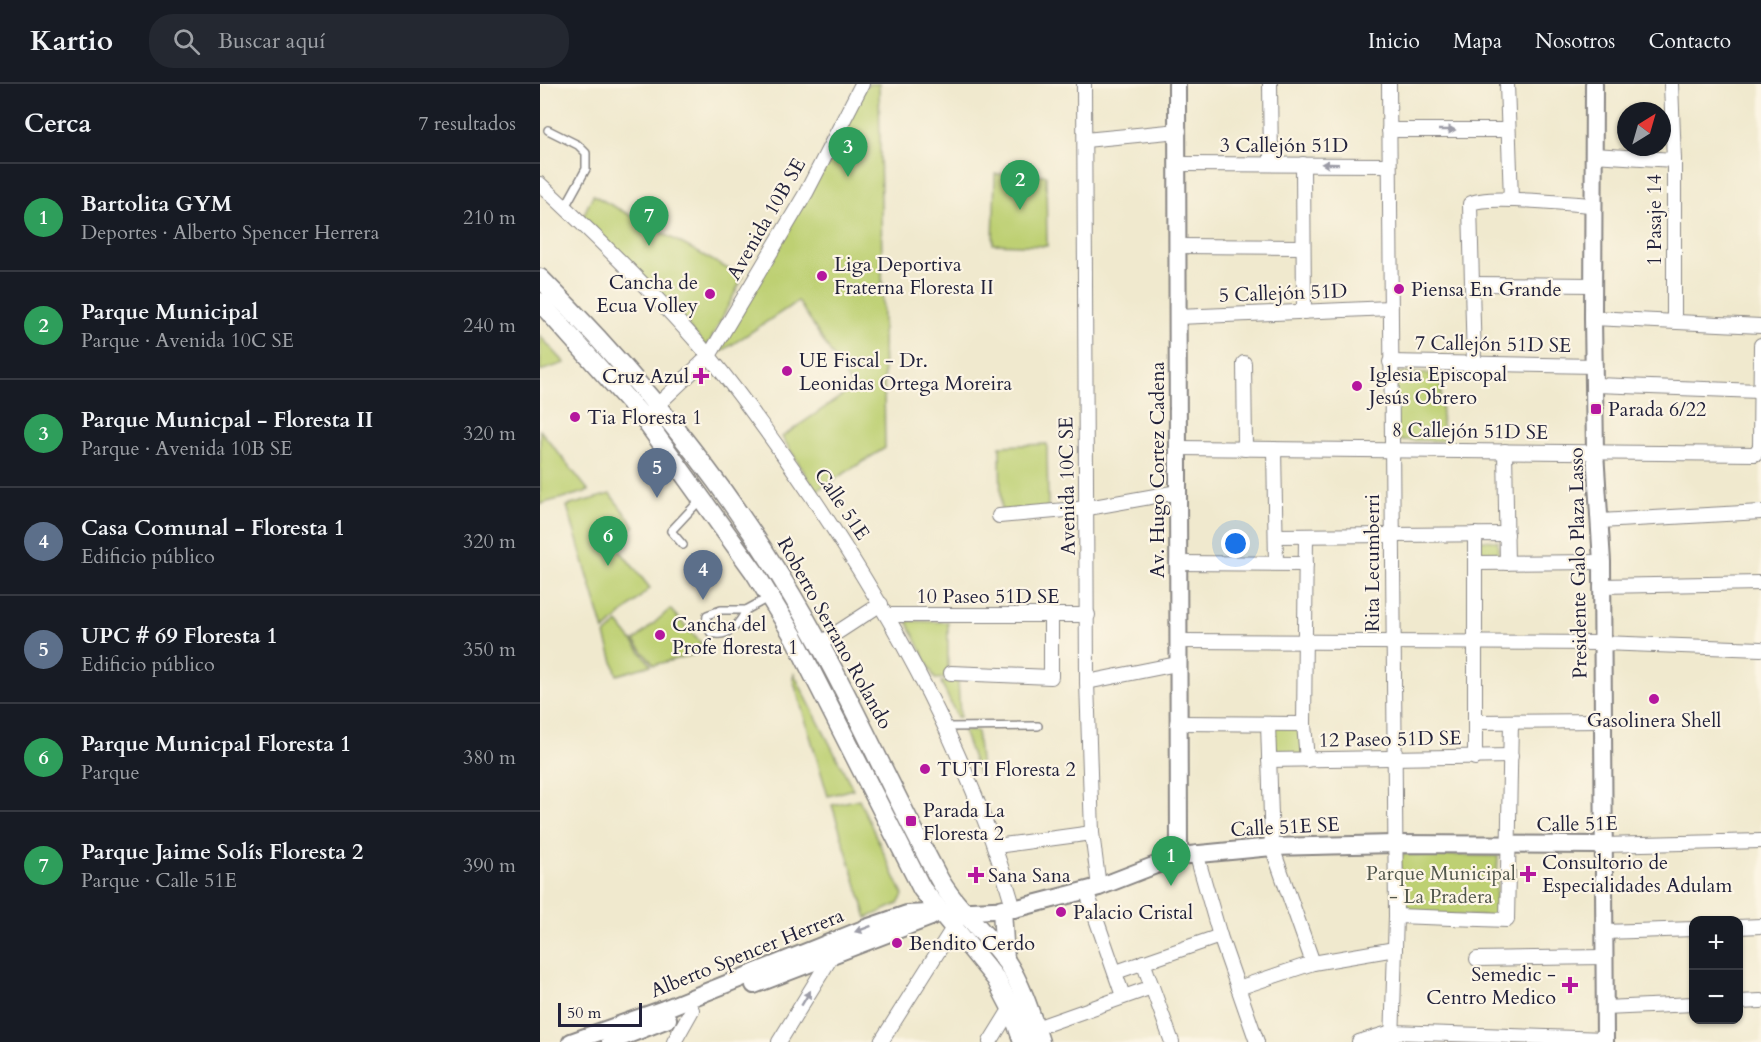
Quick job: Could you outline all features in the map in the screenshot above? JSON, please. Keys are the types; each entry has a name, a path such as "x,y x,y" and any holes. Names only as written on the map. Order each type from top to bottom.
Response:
{"main road":[{"name":"Roberto Serrano Rolando","path":"540,278 744,521 782,578 886,771 954,916 1032,1039"},
{"name":"Roberto Serrano Rolando","path":"540,302 650,411 702,498 770,596 794,637 922,889 1005,960 1016,978 1032,1039"},
{"path":"1005,960 1008,909"}],"street":[{"name":"Avenida 10B SE","path":"650,411 709,356 806,193 862,84"},
{"name":"Avenida 10C SE","path":"1084,84 1085,508 1093,888 1123,996"},
{"name":"Av. Hugo Cortez Cadena","path":"1177,84 1179,131 1177,563 1179,856"},
{"path":"1270,84 1271,164"},
{"name":"Rita Lecumberri","path":"1389,84 1393,844 1396,916 1392,1037"},
{"path":"1507,84 1511,200"},
{"name":"Presidente Galo Plaza Lasso","path":"1594,84 1593,318 1596,385 1595,452 1602,561 1605,1040"},
{"name":"1 Pasaje 14","path":"1671,84 1674,160 1674,321"},
{"path":"1389,130 1508,129"},
{"path":"1085,140 1179,131"},
{"path":"1593,155 1674,160"},
{"name":"3 Callejón 51D","path":"1179,164 1389,165"},
{"path":"1303,164 1305,312"},
{"name":"Calle 51E","path":"540,184 709,356 780,449 885,610 946,727 996,846 1008,909"},
{"path":"1474,364 1469,207 1472,202 1511,200 1592,205"},
{"path":"1179,246 1304,247"},
{"path":"1473,284 1593,285"},
{"name":"5 Callejón 51D","path":"1178,317 1390,308"},
{"path":"1593,318 1761,326"},
{"path":"1596,385 1759,390 1761,345"},
{"name":"7 Callejón 51D SE","path":"1390,362 1595,366"},
{"path":"1245,363 1245,449"},
{"name":"8 Callejón 51D SE","path":"1178,448 1755,454 1759,450 1759,390"},
{"path":"1274,449 1276,563"},
{"path":"1505,451 1508,563"},
{"path":"999,516 1085,508 1178,492"},
{"path":"1600,521 1761,513"},
{"path":"1475,534 1475,758"},
{"path":"1276,536 1506,534"},
{"path":"1306,536 1304,724 1306,760"},
{"path":"1476,563 1602,561"},
{"path":"1177,563 1306,564"},
{"path":"1601,585 1761,583"},
{"path":"818,645 885,610"},
{"name":"10 Paseo 51D SE","path":"885,610 1088,615"},
{"path":"951,673 1051,677 1051,615"},
{"path":"1178,641 1602,643 1761,649"},
{"path":"1087,682 1177,664"},
{"path":"1476,722 1602,721"},
{"path":"1396,916 1507,920 1511,722"},
{"path":"1177,723 1304,724"},
{"path":"1268,724 1272,847 1313,963"},
{"name":"12 Paseo 51D SE","path":"1269,760 1510,756"},
{"path":"996,846 1092,833"},
{"name":"Calle 51E","path":"1393,844 1509,846 1761,842"},
{"name":"Calle 51E SE","path":"1179,856 1272,847 1393,844"},
{"path":"1196,853 1220,936 1257,1042"},
{"name":"Alberto Spencer Herrera","path":"571,1042 664,1009 866,928 907,914 954,916 1008,909 1093,888 1179,856"},
{"path":"880,1042 954,916"},
{"name":"Alberto Spencer Herrera","path":"610,1042 833,954 954,916"},
{"path":"1743,927 1761,926"},
{"path":"1604,932 1689,929"},
{"path":"1116,972 1220,936"},
{"path":"1238,988 1313,963 1395,949"},
{"path":"779,1042 833,954"},
{"path":"1477,959 1604,957"},
{"path":"1143,962 1172,1042"},
{"path":"1032,1039 1123,996 1152,987"},
{"path":"1743,1002 1761,1001"},
{"path":"1605,1008 1689,1004"},
{"path":"990,1042 1011,1008"},
{"path":"674,1042 692,1010"},
{"path":"1359,1042 1392,1037 1605,1040"}],"lane":[{"path":"548,130 578,145 586,153 586,169 565,207"},
{"name":"Roberto Serrano Rolando","path":"540,285 650,411 740,525 777,580 954,916 1000,960 1012,979 1032,1039"},
{"name":"Roberto Serrano Rolando","path":"540,294 650,411 771,584 925,881 999,977 1032,1039"},
{"path":"683,545 671,531 702,498"},
{"path":"746,610 740,623 727,633 719,635 711,633 706,625 707,615 714,611 746,610 770,596"},
{"path":"946,727 1038,726"}],"green space":[{"path":"867,84 879,84 885,448 816,491 782,437 853,388 798,301 721,352 720,350"},
{"path":"995,174 1046,175 1047,246 993,244"},
{"path":"593,195 743,277 707,347 583,216"},
{"path":"540,336 565,363 540,371"},
{"path":"1394,373 1440,374 1443,441 1395,440"},
{"path":"540,430 589,491 540,504"},
{"path":"1047,444 1048,508 1001,513 1000,446"},
{"path":"610,494 635,526 614,543 650,588 604,631 567,506"},
{"path":"1479,540 1498,541 1498,554 1480,554"},
{"path":"670,609 708,651 654,665 634,641"},
{"path":"907,621 948,622 948,678 935,679"},
{"path":"618,623 651,665 617,675 605,635"},
{"path":"794,674 853,789 828,796 793,679"},
{"path":"958,680 960,717 957,717 941,682"},
{"path":"1268,724 1304,724 1307,760 1269,760"},
{"path":"963,731 977,731 981,771 978,773"},
{"path":"859,799 903,895 898,904 867,918 832,805"},
{"name":"Parque Municipal - La Pradera","path":"1400,854 1498,856 1495,917 1400,913"}],"place":[{"name":"Parque Municpal - Floresta II","path":"848,177"},
{"name":"Parque Municipal","path":"1020,210"},
{"name":"Parque Jaime Solís Floresta 2","path":"649,246"},
{"name":"Liga Deportiva Fraterna Floresta II","path":"822,276"},
{"name":"Piensa En Grande","path":"1399,289"},
{"name":"Cancha de Ecua Volley","path":"710,294"},
{"name":"UE Fiscal - Dr. Leonidas Ortega Moreira","path":"787,371"},
{"name":"Cruz Azul","path":"701,376"},
{"name":"Iglesia Episcopal Jesús Obrero","path":"1357,386"},
{"name":"Parada 6/22","path":"1596,409"},
{"name":"Tia Floresta 1","path":"575,417"},
{"name":"UPC # 69 Floresta 1","path":"657,498"},
{"name":"Parque Municpal Floresta 1","path":"608,566"},
{"name":"Casa Comunal - Floresta 1","path":"703,600"},
{"name":"Cancha del Profe floresta 1","path":"660,635"},
{"name":"Gasolinera Shell","path":"1654,699"},
{"name":"TUTI Floresta 2","path":"925,769"},
{"name":"Parada La Floresta 2","path":"911,821"},
{"name":"Consultorio de Especialidades Adulam","path":"1528,874"},
{"name":"Sana Sana","path":"976,875"},
{"name":"Bartolita GYM","path":"1171,886"},
{"name":"Palacio Cristal","path":"1061,912"},
{"name":"Bendito Cerdo","path":"897,943"},
{"name":"Semedic - Centro Medico","path":"1570,985"}]}
